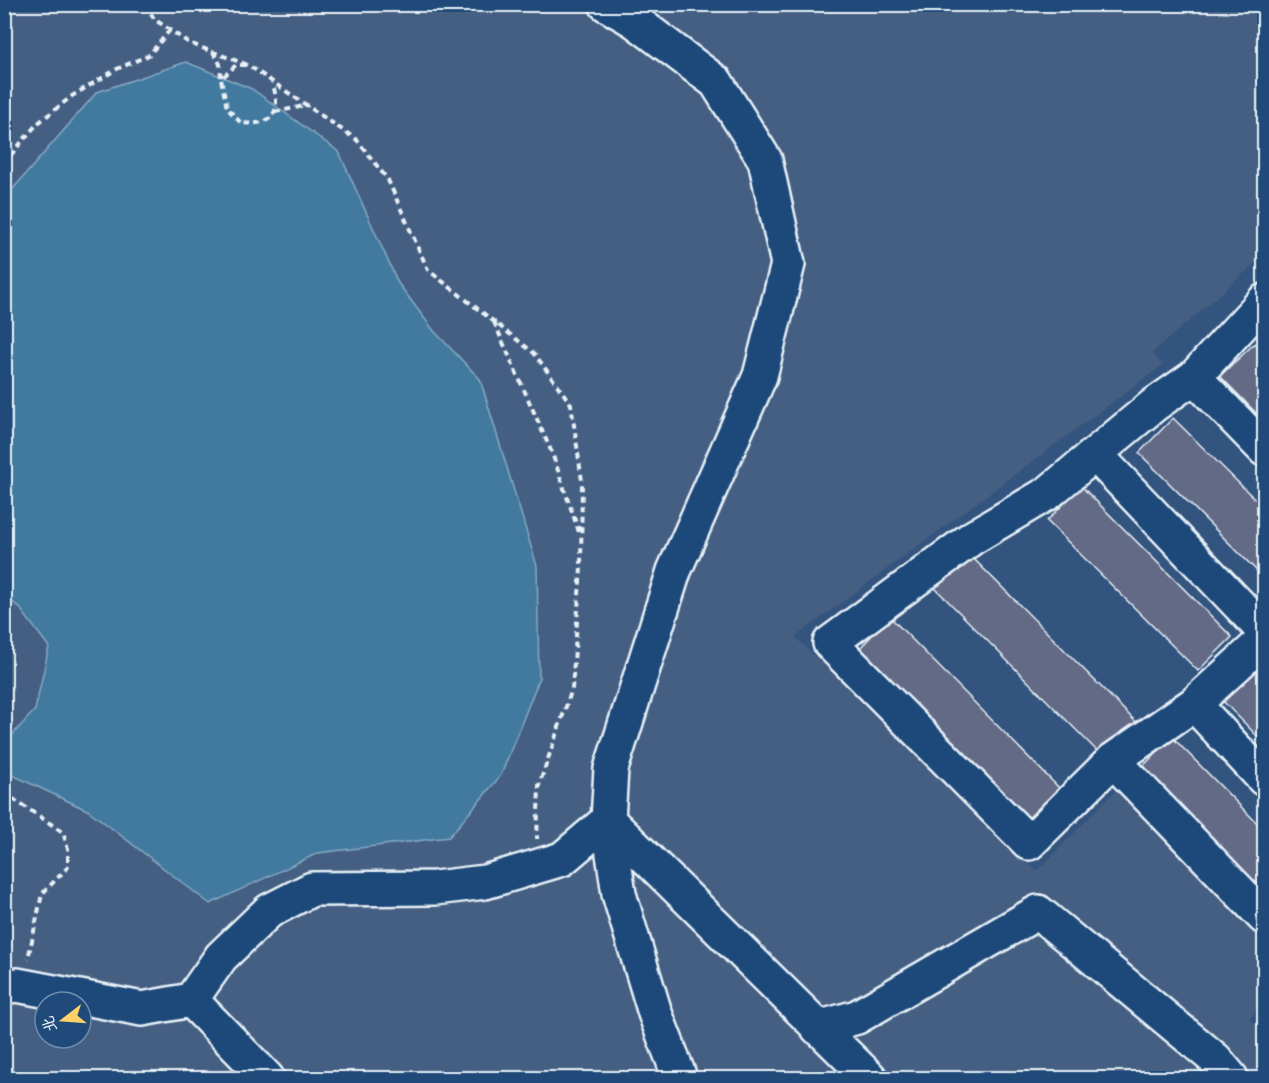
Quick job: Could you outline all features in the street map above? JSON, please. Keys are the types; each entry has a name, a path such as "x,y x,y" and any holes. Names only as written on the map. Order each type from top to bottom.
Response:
{"lane":[{"path":"606,4 635,21 716,82 765,160 788,264 760,376 674,571 611,769 608,820 619,894 655,1014 680,1078"},
{"path":"1264,302 1194,377 1154,405 1048,493 972,538 830,643 1029,843 1113,760 1194,704 1264,640"},
{"path":"1194,377 1264,448"},
{"path":"1095,454 1264,631"},
{"path":"1194,704 1264,779"},
{"path":"1113,760 1264,917"},
{"path":"14,987 142,1009 191,1000 221,957 269,911 312,889 435,888 485,882 562,859 608,820"},
{"path":"608,820 870,1078"},
{"path":"818,1028 857,1017 1038,912 1215,1059 1231,1078"},
{"path":"191,1000 267,1078"}],"path":[{"path":"146,4 154,19 189,43 248,65 310,105 357,140 388,180 428,270 534,353 571,404 582,481 572,689 539,785 537,867"},
{"path":"4,163 37,124 72,96 117,69 149,55 170,30"},
{"path":"212,51 220,64 227,108 241,123 257,124 268,121 275,112 276,96 273,85"},
{"path":"221,79 236,66 248,65"},
{"path":"275,112 310,105"},
{"path":"493,321 552,453 581,538"},
{"path":"4,793 63,832 68,849 68,867 42,894 29,944 14,987"}],"shaded area":[{"path":"5,5 1264,5 1264,256 1152,353 1163,365 795,637 1037,871 1119,787 1264,933 1264,1002 1249,1018 1264,1033 1264,1078 5,1078"},
{"path":"186,62 252,89 339,152 398,283 434,331 480,379 537,566 539,679 501,775 449,837 318,853 210,904 89,811 4,771 5,743 35,710 49,647 19,607 5,597 5,198 97,92"}],"building":[{"path":"1255,343 1264,353 1264,421 1220,376"},
{"path":"1173,418 1264,508 1264,578 1139,453"},
{"path":"1081,486 1232,637 1198,671 1047,521"},
{"path":"963,548 1139,725 1105,759 929,582"},
{"path":"890,617 1066,795 1032,829 856,652"},
{"path":"1249,658 1264,674 1264,743 1215,693"},
{"path":"1172,737 1264,830 1264,899 1138,771"}]}
